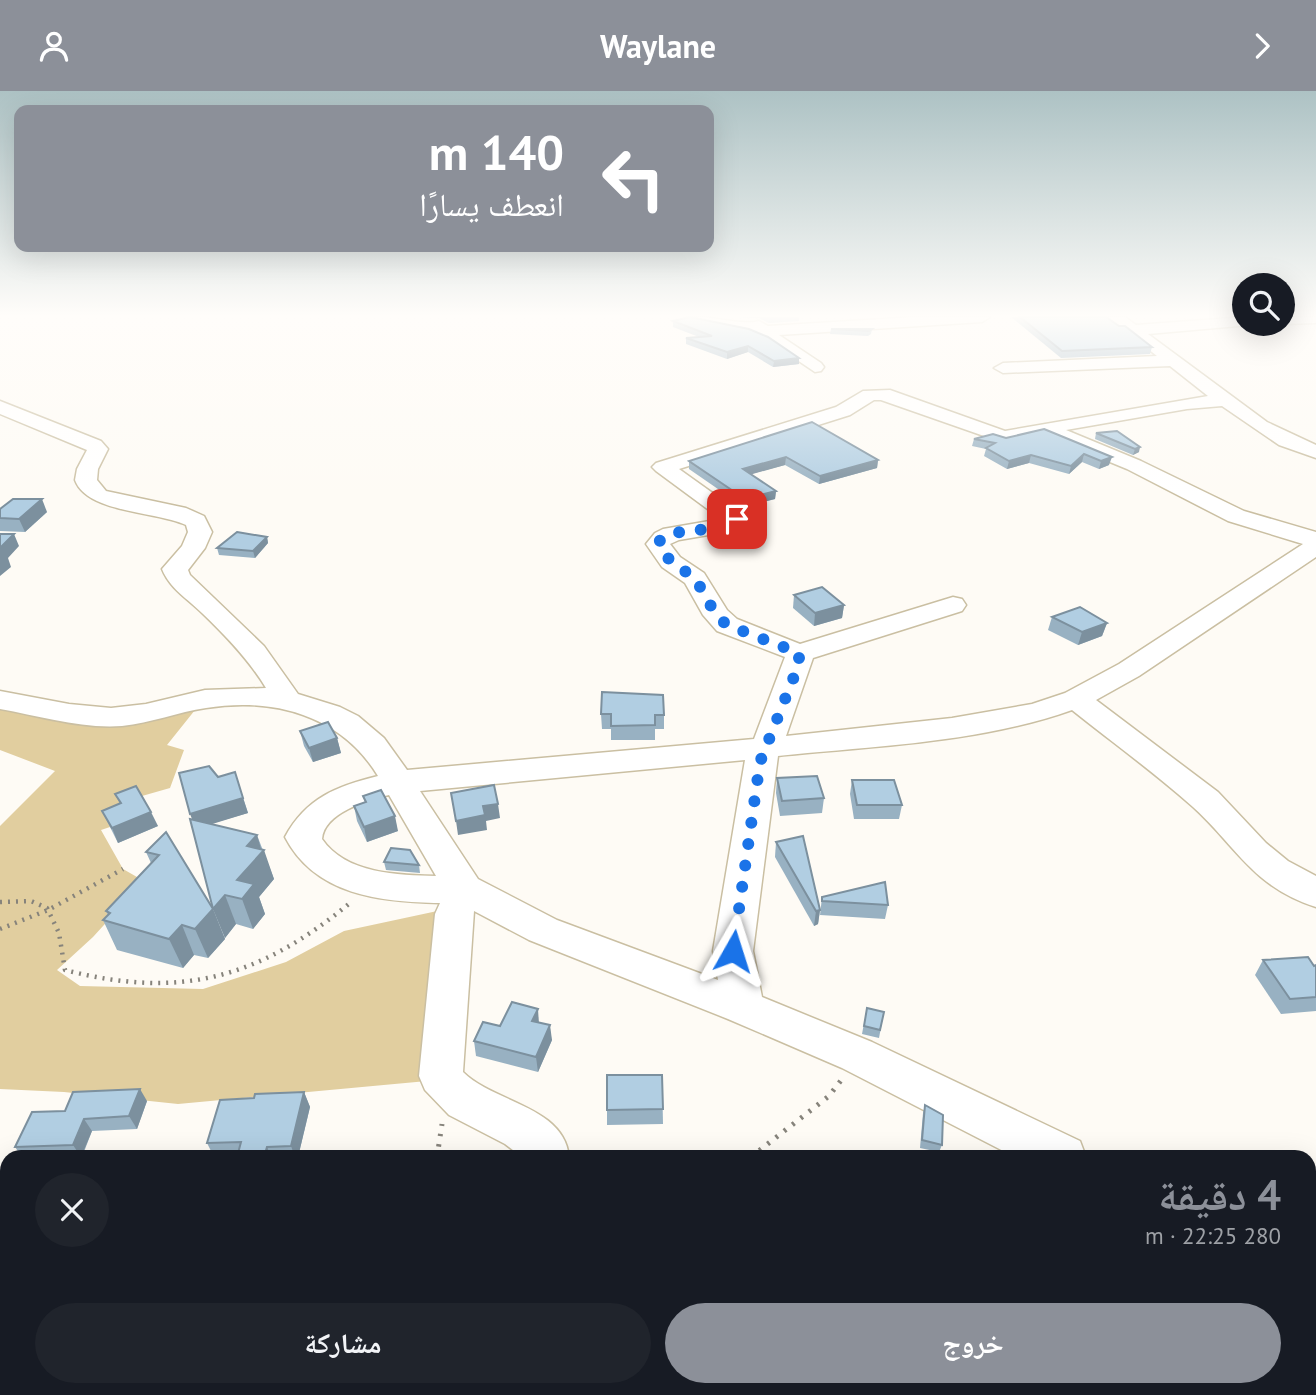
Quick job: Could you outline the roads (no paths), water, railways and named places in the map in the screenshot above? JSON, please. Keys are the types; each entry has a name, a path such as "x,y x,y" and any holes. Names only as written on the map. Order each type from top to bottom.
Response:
{"street":[{"path":"1195,378 1273,434 1316,452"},
{"path":"953,605 799,653 727,625 716,615 695,578 660,551 658,544 666,535 722,527 737,519 663,467 843,411 876,394 1004,437 1187,403 1225,400"},
{"path":"0,407 94,445 98,450 86,469 86,480 89,489 99,496 178,513 195,521 200,531 193,548 174,569 177,577 213,608 280,684 287,702"},
{"path":"1044,428 1134,465 1243,519 1316,540"},
{"path":"465,889 427,891 387,887 339,872 315,857 303,837 307,825 316,814 334,803 398,782 583,767 952,728 1038,712 1076,699 1129,670 1316,547"},
{"path":"743,1007 733,951 760,762 799,664 799,653"},
{"path":"0,700 112,717 208,699 237,697 287,702 333,716 361,733 385,760 435,846 465,889 543,930 743,1007 857,1055 1049,1150"},
{"path":"1076,699 1206,800 1253,852 1275,870 1316,893"},
{"path":"465,889 454,914 441,1076 449,1091 528,1134 545,1146 545,1150"}]}
